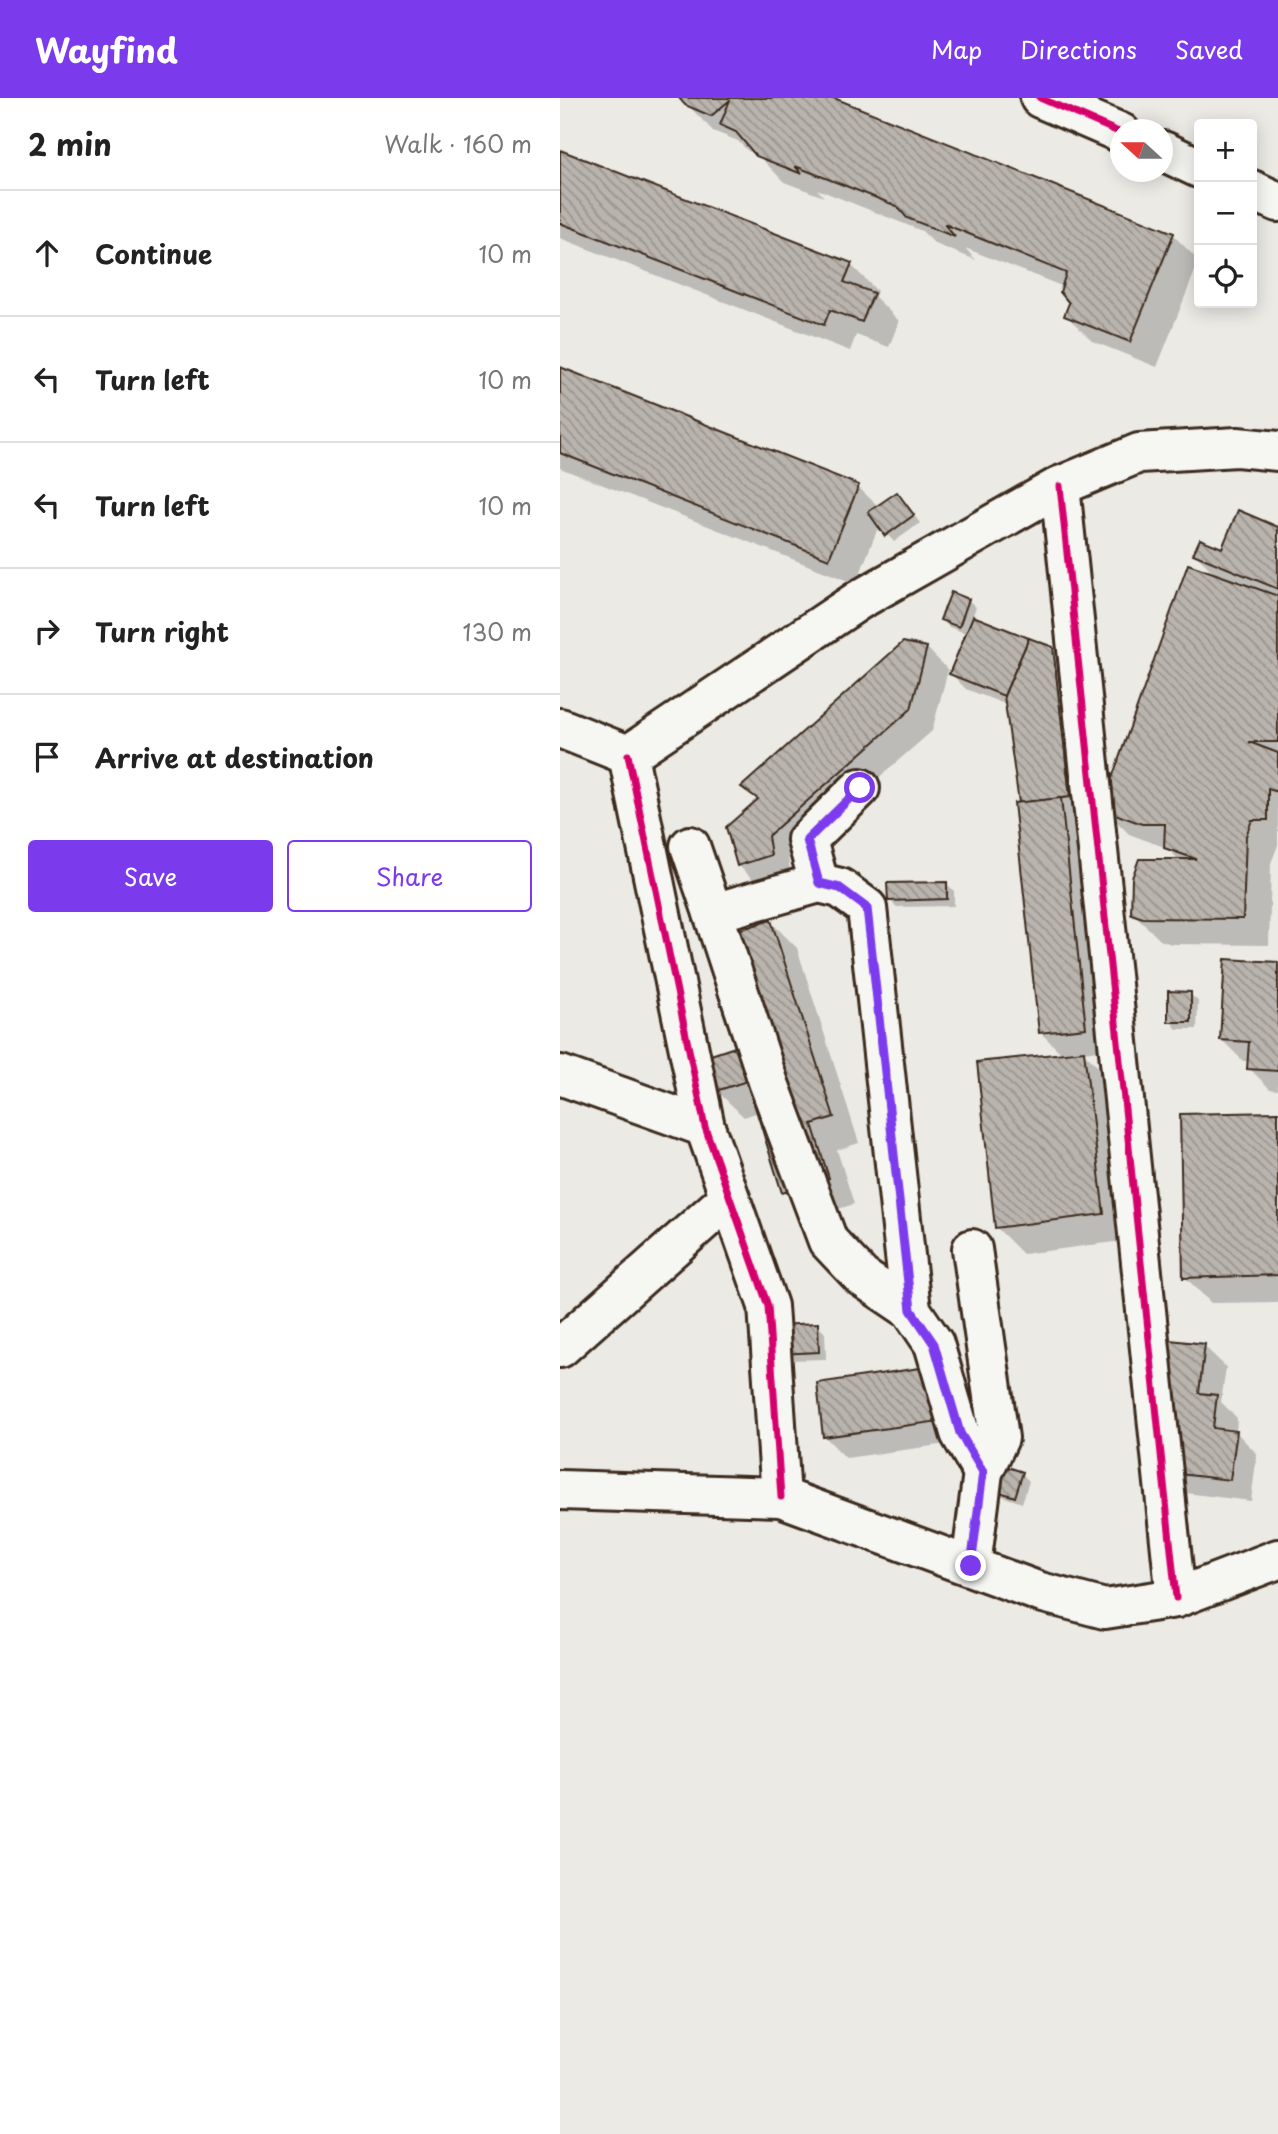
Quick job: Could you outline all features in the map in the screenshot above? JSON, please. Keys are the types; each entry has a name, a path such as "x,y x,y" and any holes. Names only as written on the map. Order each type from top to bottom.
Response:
{"street":[{"path":"1040,98 1110,128"},
{"path":"1173,155 1194,165"},
{"path":"1257,193 1278,202"},
{"path":"628,755 859,600 1059,486 1139,453 1237,447 1278,452"},
{"path":"1059,486 1176,1598"},
{"path":"560,728 628,755"},
{"path":"628,755 705,1127 768,1306 781,1497"},
{"path":"819,883 807,840 860,788"},
{"path":"690,846 768,1082 828,1241 862,1277 911,1310 934,1344 960,1433 983,1472"},
{"path":"713,913 819,883 840,888 867,908 911,1310"},
{"path":"560,1075 705,1127"},
{"path":"560,1348 729,1198"},
{"path":"971,1566 983,1472 999,1438 972,1249"},
{"path":"560,1490 781,1497 1040,1592 1105,1609 1176,1598 1278,1559"}],"building":[{"path":"679,98 834,98 1174,233 1130,342 1064,316 1069,303 1060,292 1066,273 944,224 955,237 907,218 897,206 795,166 802,174 756,156 736,132 720,125 730,100 711,116 685,105"},
{"path":"560,150 852,263 844,282 874,293 862,322 830,310 824,325 560,223"},
{"path":"560,367 859,485 829,559 560,453"},
{"path":"897,492 914,515 885,536 868,512"},
{"path":"1238,510 1278,527 1278,589 1193,554 1200,539 1222,548"},
{"path":"1188,564 1278,596 1278,742 1249,742 1278,753 1278,792 1268,789 1268,820 1252,820 1246,836 1243,919 1143,918 1131,914 1132,878 1139,859 1196,859 1164,848 1165,824 1142,824 1101,809"},
{"path":"951,592 969,599 959,627 940,620"},
{"path":"973,616 1029,638 1004,696 949,674"},
{"path":"1029,638 1053,647 1070,797 1019,803 1004,696"},
{"path":"903,642 927,647 911,709 768,836 771,855 737,866 726,827 758,799 741,787"},
{"path":"1061,798 1086,1028 1039,1033 1014,803"},
{"path":"947,882 947,899 888,901 887,883"},
{"path":"771,920 834,1117 812,1124 829,1178 782,1193 747,1081 716,1091 705,1057 735,1047 701,942"},
{"path":"1225,959 1278,962 1278,1071 1247,1069 1249,1042 1220,1040"},
{"path":"1168,991 1191,992 1191,1022 1168,1022"},
{"path":"1084,1051 1104,1214 995,1228 977,1062"},
{"path":"1278,1112 1278,1275 1183,1278 1180,1114"},
{"path":"818,1323 819,1352 778,1354 777,1325"},
{"path":"1170,1340 1205,1344 1199,1393 1217,1395 1213,1428 1237,1431 1230,1480 1154,1471"},
{"path":"934,1366 940,1421 823,1437 817,1383"},
{"path":"992,1462 1023,1472 1015,1497 984,1487"}],"cycle path":[{"path":"1040,98 1110,128"},
{"path":"1060,486 1176,1598"},
{"path":"628,755 705,1127 768,1306 781,1497"}],"route":[{"path":"860,788 807,840 819,883 840,888 867,908 911,1310 934,1344 960,1433 983,1472 971,1566"}]}
